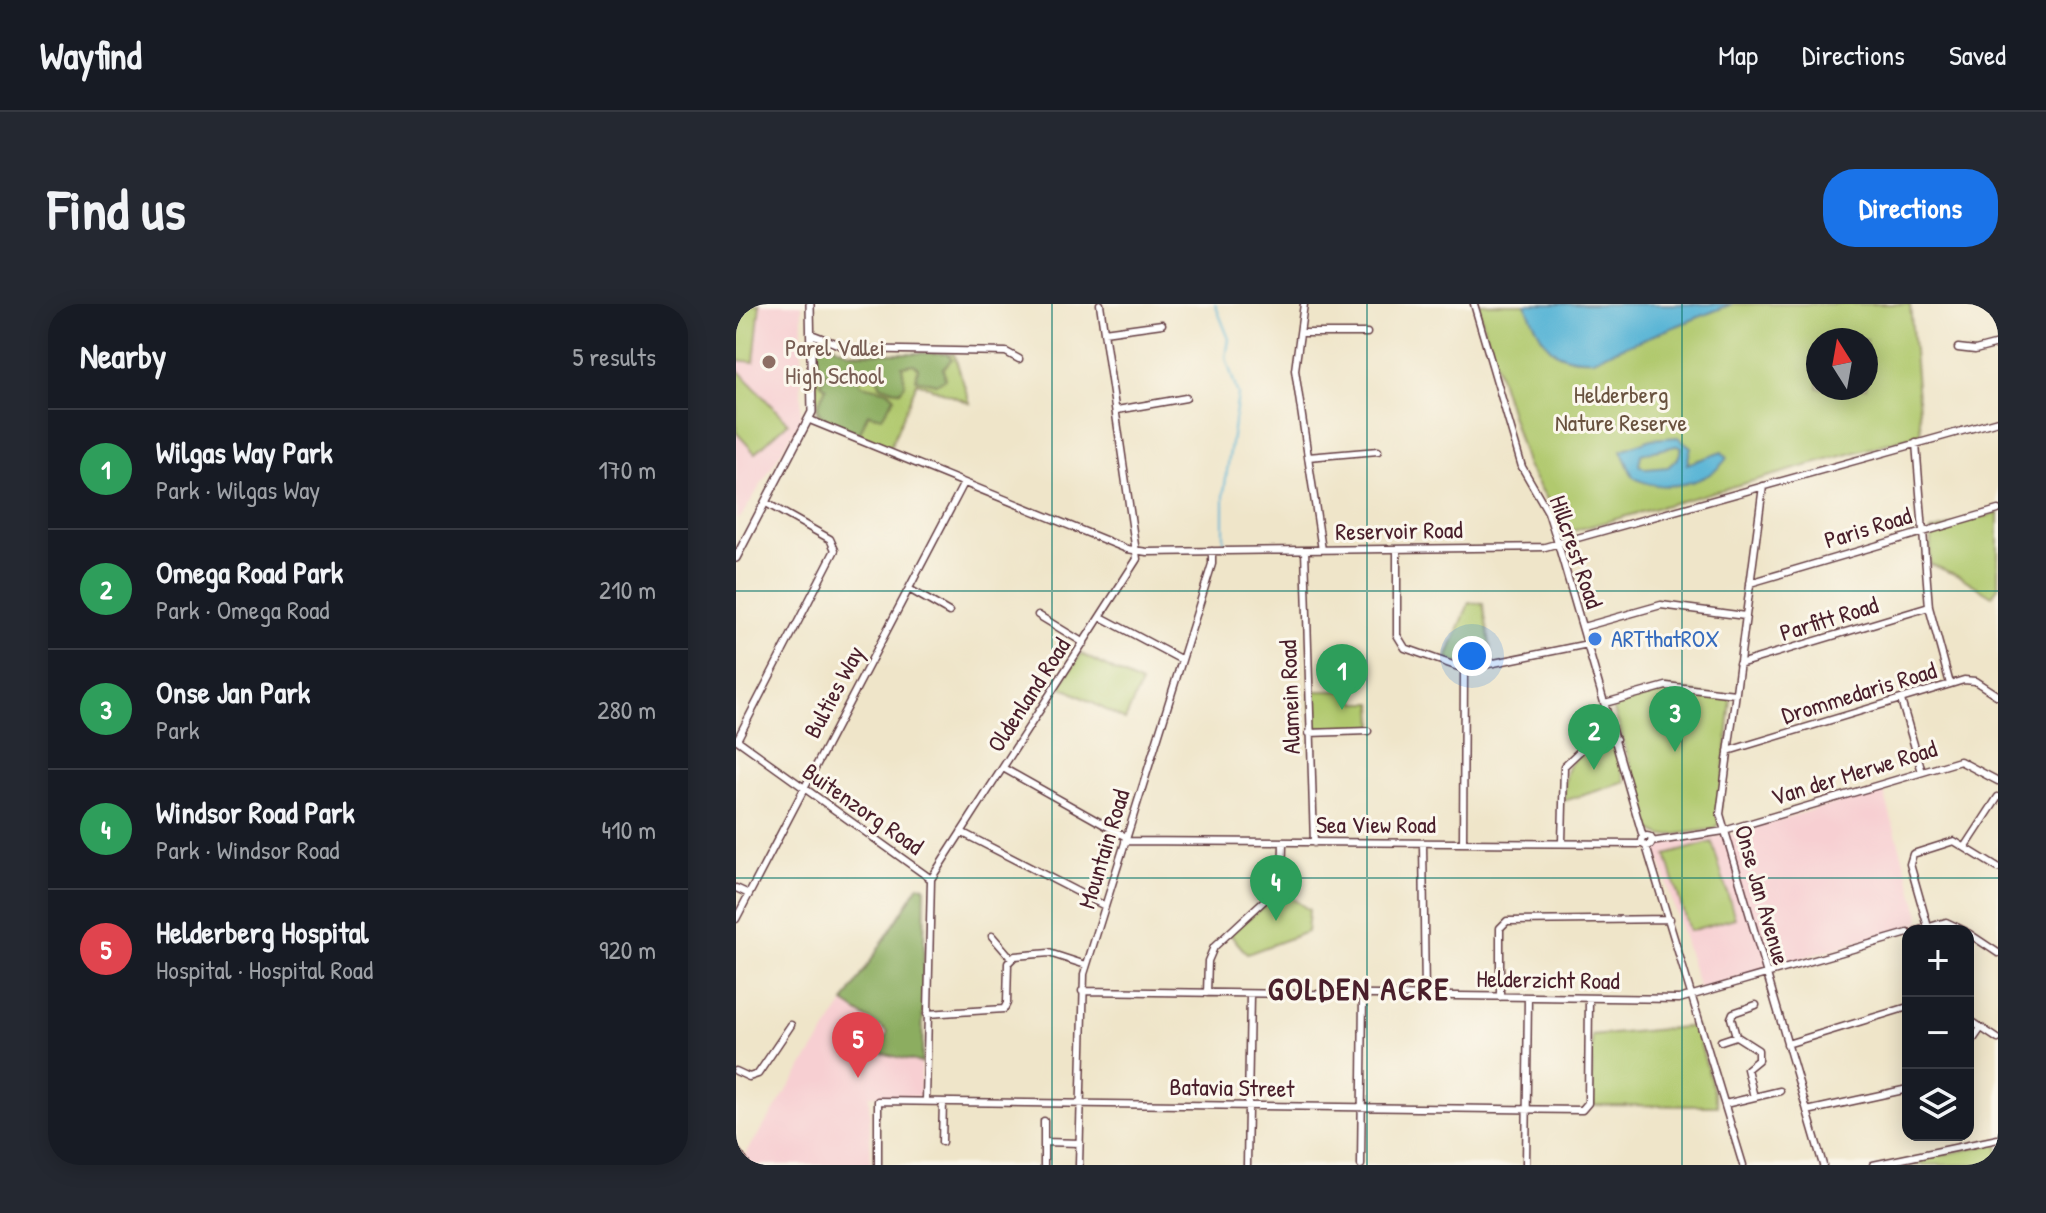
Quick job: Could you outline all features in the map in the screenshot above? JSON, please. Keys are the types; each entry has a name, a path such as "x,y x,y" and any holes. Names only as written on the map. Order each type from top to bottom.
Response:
{"street":[{"path":"736,558 810,420 814,402 810,304"},
{"path":"1100,304 1137,551"},
{"path":"1304,304 1295,370 1322,550"},
{"name":"Hillcrest Road","path":"1474,304 1522,467 1548,512 1558,544 1743,1165"},
{"path":"1104,332 1162,324"},
{"path":"1300,333 1340,336 1367,333"},
{"path":"811,334 850,349 1006,352 1019,359"},
{"path":"1958,348 1975,350 1998,344"},
{"path":"1117,410 1186,398"},
{"name":"Reservoir Road","path":"810,420 1137,551 1534,548 1558,544 1998,421"},
{"path":"1916,443 1929,607 1950,684"},
{"path":"1308,457 1378,451"},
{"name":"Bulties Way","path":"736,919 964,483"},
{"name":"Onse Jan Avenue","path":"1763,486 1721,806 1724,831 1823,1165"},
{"path":"737,740 835,550 830,539 766,503"},
{"name":"Paris Road","path":"1750,583 1998,510"},
{"path":"1397,549 1399,643 1464,669 1588,644"},
{"name":"Alamein Road","path":"1305,550 1314,843"},
{"name":"Oldenland Road","path":"931,879 1136,563 1137,551"},
{"name":"Mountain Road","path":"1079,1165 1082,991 1086,965 1212,564 1212,551"},
{"path":"909,589 949,612"},
{"path":"1583,627 1661,605 1745,616"},
{"name":"Parfitt Road","path":"1739,664 1929,607"},
{"path":"1038,615 1084,643"},
{"path":"1101,617 1182,660"},
{"path":"1463,843 1464,669"},
{"name":"Drommedaris Road","path":"1728,751 1950,684 1970,680 1998,696"},
{"path":"1605,703 1666,686 1735,694"},
{"path":"1901,700 1922,772"},
{"path":"1309,733 1368,731"},
{"path":"1562,842 1564,766 1577,751 1616,739"},
{"name":"Buitenzorg Road","path":"737,740 931,879"},
{"name":"Van der Merwe Road","path":"1647,841 1724,831 1964,761 1998,781"},
{"name":"Sea View Road","path":"1003,768 1126,839 1283,843 1647,841"},
{"path":"1966,846 1998,797"},
{"path":"961,832 1105,906"},
{"path":"1927,925 1910,868 1911,857 1916,852 1948,842 1966,846 1998,868"},
{"path":"1207,993 1208,961 1214,947 1281,886 1283,843"},
{"path":"1423,843 1425,996"},
{"path":"926,1101 931,879"},
{"path":"736,888 749,894"},
{"path":"1500,997 1500,934 1501,925 1507,921 1670,919"},
{"name":"Helderzicht Road","path":"1082,991 1694,997 1902,935"},
{"path":"927,1014 1004,1009 1011,958 992,936"},
{"path":"1974,937 1998,953"},
{"path":"1011,958 1049,953 1086,965"},
{"path":"1247,1165 1250,994"},
{"path":"1361,1165 1363,996"},
{"path":"1526,1165 1528,997"},
{"name":"Batavia Street","path":"878,1165 878,1101 1527,1110 1586,1108 1589,998"},
{"path":"1754,1097 1747,1069 1758,1060 1758,1050 1736,1036 1732,1015 1756,1005"},
{"path":"1787,1044 1902,1009"},
{"path":"1974,1023 1998,1039"},
{"path":"736,1071 749,1077 762,1071 791,1025"},
{"path":"1974,1038 1981,1028"},
{"path":"1721,1041 1736,1036"},
{"path":"1807,1111 1902,1090"},
{"path":"1725,1104 1780,1091"},
{"path":"942,1142 943,1102"},
{"path":"1044,1121 1044,1165"},
{"path":"1873,1165 1998,1139"},
{"path":"1044,1142 1080,1143"},
{"path":"736,1151 746,1165"}],"shaded area":[{"name":"Parel Vallei High School","path":"736,304 802,304 801,420 741,517 736,519"},
{"path":"1883,789 1921,919 1918,924 1902,925 1902,929 1699,989 1655,845 1732,834"},
{"path":"844,1003 888,1032 882,1053 921,1062 920,1097 869,1095 871,1165 751,1165 745,1155"}],"green space":[{"path":"736,304 760,304 754,362 736,360"},
{"name":"Helderberg Nature Reserve","path":"1477,304 1910,304 1921,434 1573,531 1564,527 1527,466"},
{"path":"814,342 841,352 954,354 970,403 917,382 890,448 817,417"},
{"path":"826,342 851,353 947,353 952,359 943,368 945,379 936,384 916,379 918,368 914,364 902,366 905,385 900,391 881,386 876,375 851,363 849,374 859,379 861,385 889,391 895,397 882,417 868,414 860,433 834,425 819,413 818,405 826,388 820,382 827,374 819,366 817,349"},
{"path":"737,369 788,423 755,453 736,432"},
{"path":"1998,513 1998,587 1992,596 1959,576 1930,564 1931,531"},
{"path":"1469,603 1483,604 1493,661 1464,666 1447,659"},
{"path":"1081,654 1141,684 1125,720 1060,686"},
{"path":"1666,688 1731,699 1719,823 1715,829 1663,836 1650,830 1614,710 1619,702"},
{"path":"1355,691 1356,703 1373,703 1374,728 1314,728 1310,693"},
{"path":"1608,744 1614,746 1626,782 1564,801 1566,777 1572,762 1585,752"},
{"path":"1712,842 1735,918 1689,931 1666,855"},
{"path":"919,885 925,887 922,1063 881,1053 888,1032 844,1003"},
{"path":"1281,891 1309,910 1307,932 1247,954 1230,934"},
{"path":"1695,1026 1718,1106 1592,1105 1592,1036"},
{"path":"1998,1143 1998,1165 1893,1165"}],"water":[{"path":"1525,304 1732,304 1593,359 1578,359 1566,357 1548,346"},
{"path":"1678,437 1691,447 1687,464 1722,452 1727,458 1708,475 1683,484 1670,486 1644,482 1633,477 1621,450 1651,439","holes":["1682,447 1678,458 1668,467 1646,469 1639,465 1641,454"]}],"waterway":[{"path":"1215,304 1229,339 1226,358 1238,395 1224,492 1224,546"}],"place":[{"name":"Parel Vallei High School","path":"769,362"},
{"name":"ARTthatROX","path":"1595,639"},
{"name":"Wilgas Way Park","path":"1342,710"},
{"name":"Onse Jan Park","path":"1675,752"},
{"name":"Omega Road Park","path":"1594,770"},
{"name":"Windsor Road Park","path":"1276,921"},
{"name":"Helderberg Hospital","path":"858,1078"}],"district":[{"name":"GOLDEN ACRE","path":"1359,989"}]}
